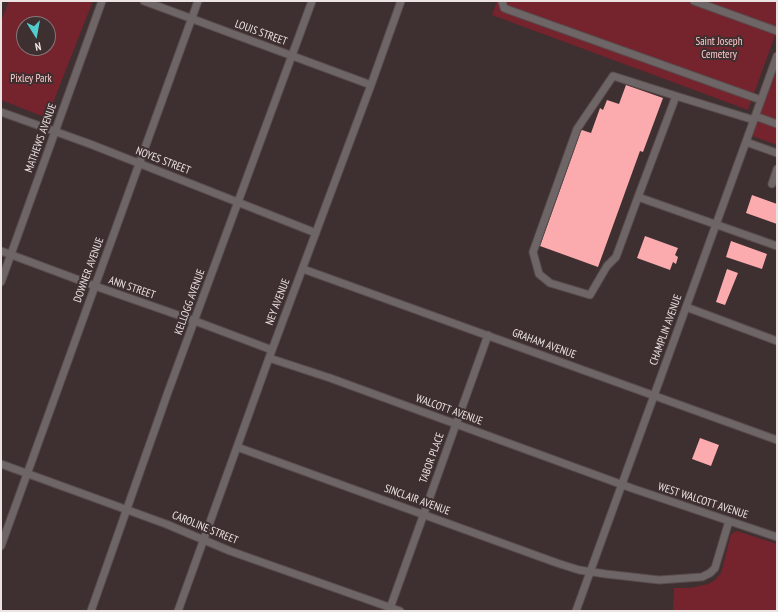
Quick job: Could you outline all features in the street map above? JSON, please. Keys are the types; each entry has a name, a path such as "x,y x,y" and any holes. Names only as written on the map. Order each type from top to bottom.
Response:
{"street":[{"name":"MATHEWS AVENUE","path":"1,282 102,1"},
{"name":"LOUIS STREET","path":"144,1 371,85"},
{"name":"DOWNER AVENUE","path":"1,546 26,473 198,1"},
{"name":"KELLOGG AVENUE","path":"91,611 312,1"},
{"name":"NEY AVENUE","path":"178,611 270,354 303,269 401,1"},
{"path":"502,1 504,8 509,10 761,100"},
{"path":"694,1 707,3 777,30"},
{"name":"CHAMPLIN AVENUE","path":"576,611 761,100 775,71 777,56"},
{"path":"676,96 616,257 607,266 590,295 550,283 539,274 533,252 577,129 613,76 676,96 777,124"},
{"name":"NOYES STREET","path":"1,112 139,163 316,233"},
{"path":"746,142 777,153"},
{"path":"772,184 777,169"},
{"path":"638,197 777,246"},
{"name":"ANN STREET","path":"1,251 212,327"},
{"name":"GRAHAM AVENUE","path":"303,269 777,440"},
{"path":"686,307 777,341"},
{"name":"WALCOTT AVENUE","path":"212,327 270,354 622,485"},
{"name":"TABOR PLACE","path":"390,609 488,335"},
{"name":"SINCLAIR AVENUE","path":"237,447 557,563 591,572 659,580 702,577 710,573 715,568 729,521"},
{"name":"CAROLINE STREET","path":"1,464 127,509 230,551 390,609 400,611"},
{"name":"WEST WALCOTT AVENUE","path":"622,485 777,537"}],"green space":[{"name":"Pixley Park","path":"9,1 93,1 47,118 1,100 1,21"},
{"name":"Saint Joseph Cemetery","path":"497,1 777,1 777,30 748,110 492,15"},
{"path":"777,65 777,145 752,136"},
{"path":"737,531 777,544 777,611 673,611 674,588 690,588 708,584 715,580 721,573 731,534"}],"building":[{"path":"626,85 663,98 643,152 640,151 598,267 540,246 581,131 591,133 600,108 603,110 607,100 619,104"},
{"path":"752,195 777,204 777,224 746,213"},
{"path":"645,236 678,248 675,255 678,257 676,264 673,262 670,270 637,258"},
{"path":"731,241 767,254 762,269 726,257"},
{"path":"727,269 738,273 725,305 716,302"},
{"path":"700,438 719,445 711,466 692,459"}]}
